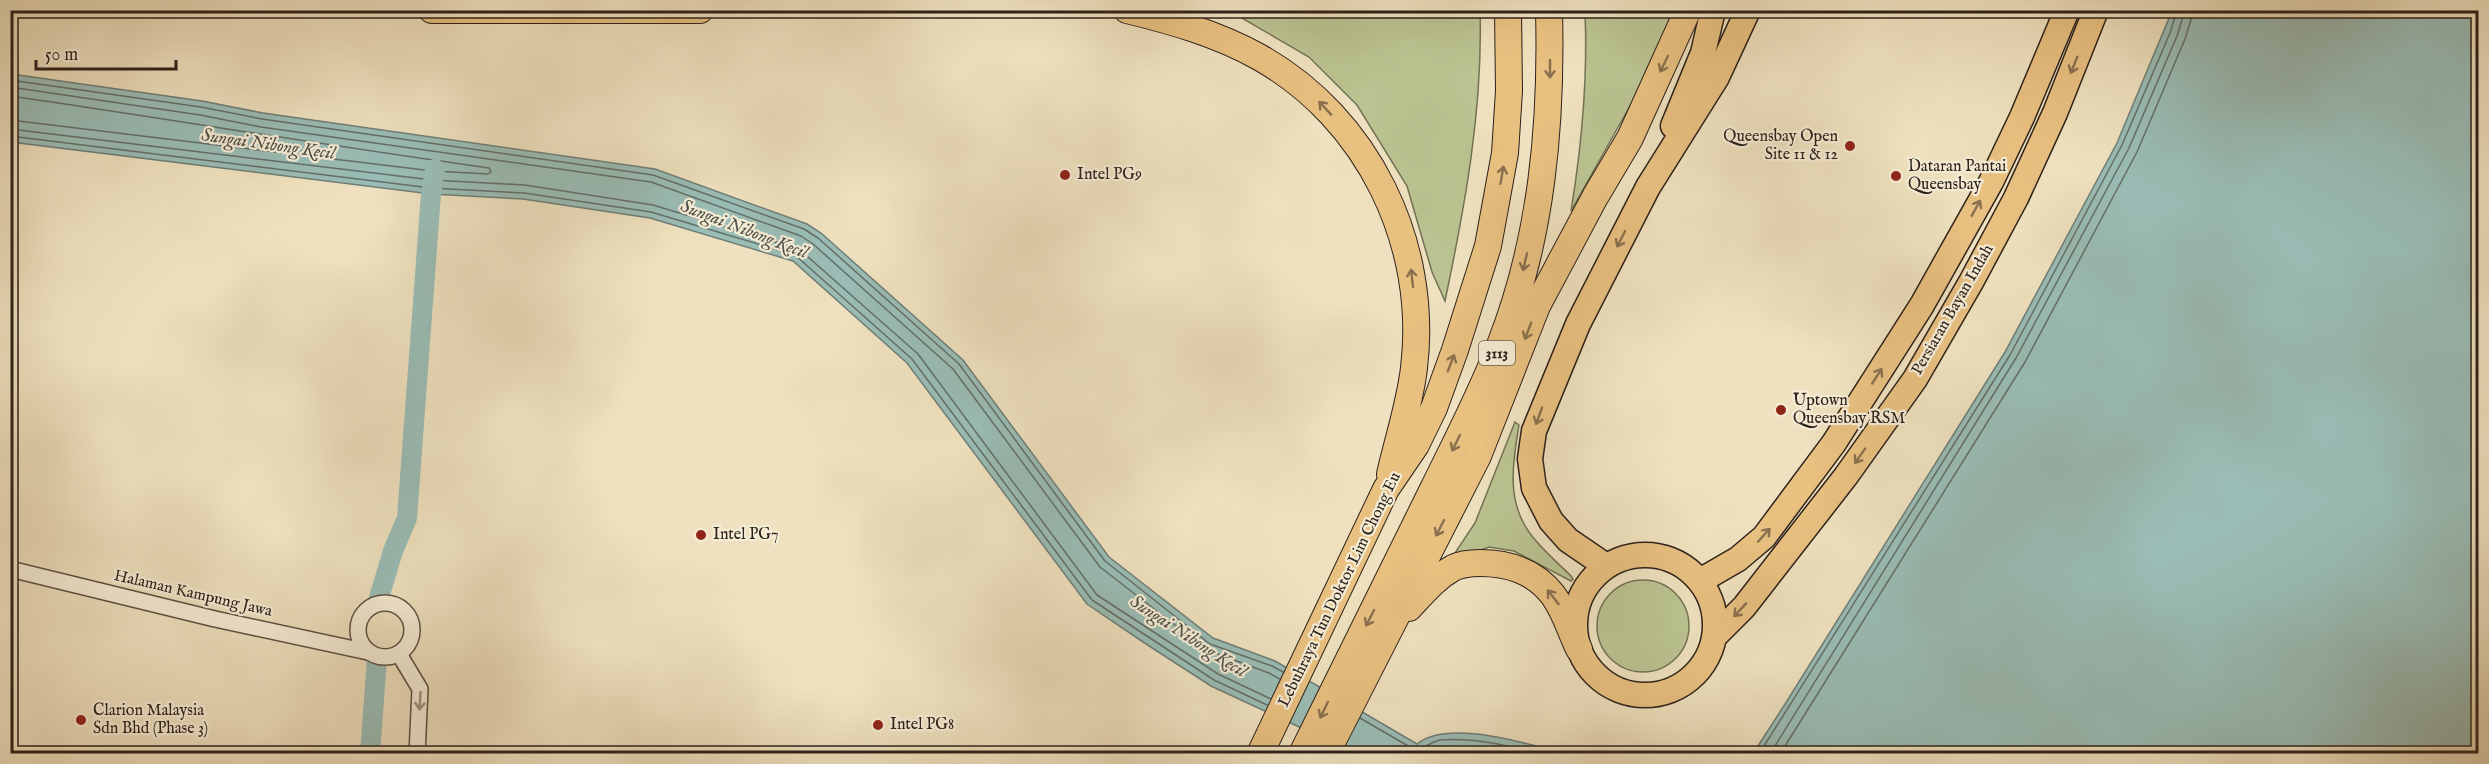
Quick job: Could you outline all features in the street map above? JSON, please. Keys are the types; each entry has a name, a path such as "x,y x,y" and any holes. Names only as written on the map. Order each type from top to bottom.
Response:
{"highway":[{"path":"432,10 700,10"},
{"path":"1127,10 1223,39 1260,57 1293,79 1340,124 1364,155 1386,193 1400,226 1413,277 1416,336 1414,369 1386,489"},
{"name":"Lebuhraya Tun Doktor Lim Chong Eu","path":"1260,753 1386,489 1416,445 1434,408 1455,350 1488,246 1505,153 1509,91 1508,10"},
{"name":"3113","path":"1302,753 1355,671 1504,335 1536,218 1545,164 1551,68 1549,10"},
{"path":"1387,631 1478,456 1537,306 1595,197 1630,138 1688,10"},
{"path":"1326,753 1355,671 1387,631 1433,581 1455,567 1499,563 1518,567 1537,579 1564,611 1579,649"}],"main road":[{"path":"1606,566 1568,540 1551,521 1534,488 1530,459 1534,431 1578,324 1648,187 1703,52 1713,10"},
{"path":"1648,187 1717,77 1748,10"},
{"name":"Persiaran Bayan Indah","path":"1700,580 1738,559 1764,537 1834,442 1922,305 1991,182 2022,117 2067,10"},
{"name":"Persiaran Bayan Indah","path":"1715,636 1744,607 1839,485 1915,379 2016,198 2055,113 2096,10"},
{"path":"1646,554 1666,558 1685,567 1700,580 1710,597 1715,616 1715,636 1710,653 1700,669 1678,686 1652,695 1633,694 1615,688 1600,679 1587,665 1579,649 1574,626 1578,603 1589,582 1606,566 1625,557 1646,554"}],"street":[{"name":"Halaman Kampung Jawa","path":"10,569 215,619 368,652"},
{"path":"388,603 402,608 412,623 411,640 406,649 399,654 390,658 368,652 360,642 357,630 359,623 362,615 373,605 388,603"},
{"path":"399,654 420,689 417,753"}],"green space":[{"path":"1225,11 1480,11 1476,120 1445,301 1432,272 1407,186 1357,105 1309,57 1235,14"},
{"path":"1585,11 1675,11 1644,81 1571,211 1583,111 1586,62"},
{"path":"1515,422 1519,425 1513,466 1517,507 1529,532 1571,576 1573,579 1571,581 1514,551 1489,547 1449,562 1475,523"},
{"path":"1643,580 1661,584 1675,594 1685,608 1689,626 1685,644 1675,658 1661,668 1643,672 1625,668 1611,658 1601,644 1597,626 1601,608 1611,594 1625,584"}],"water":[{"path":"2172,11 2478,11 2478,753 1751,753 1787,701 2005,352 2117,143"},
{"name":"Sungai Nibong Kecil","path":"11,74 202,101 263,113 655,169 807,224 821,233 963,360 1109,557 1213,638 1275,661 1417,744 1431,737 1448,733 1468,733 1566,753 1355,753 1211,686 1087,604 907,363 793,261 650,218 523,199 431,194 11,142"}],"waterway":[{"path":"378,601 393,551 407,518 431,194 435,169"},
{"path":"370,754 377,659"}],"place":[{"name":"Queensbay Open Site 11 & 12","path":"1850,146"},
{"name":"Intel PG9","path":"1065,175"},
{"name":"Dataran Pantai Queensbay","path":"1896,176"},
{"name":"Uptown Queensbay RSM","path":"1781,410"},
{"name":"Intel PG7","path":"701,535"},
{"name":"Clarion Malaysia Sdn Bhd (Phase 3)","path":"81,720"},
{"name":"Intel PG8","path":"878,725"}]}
